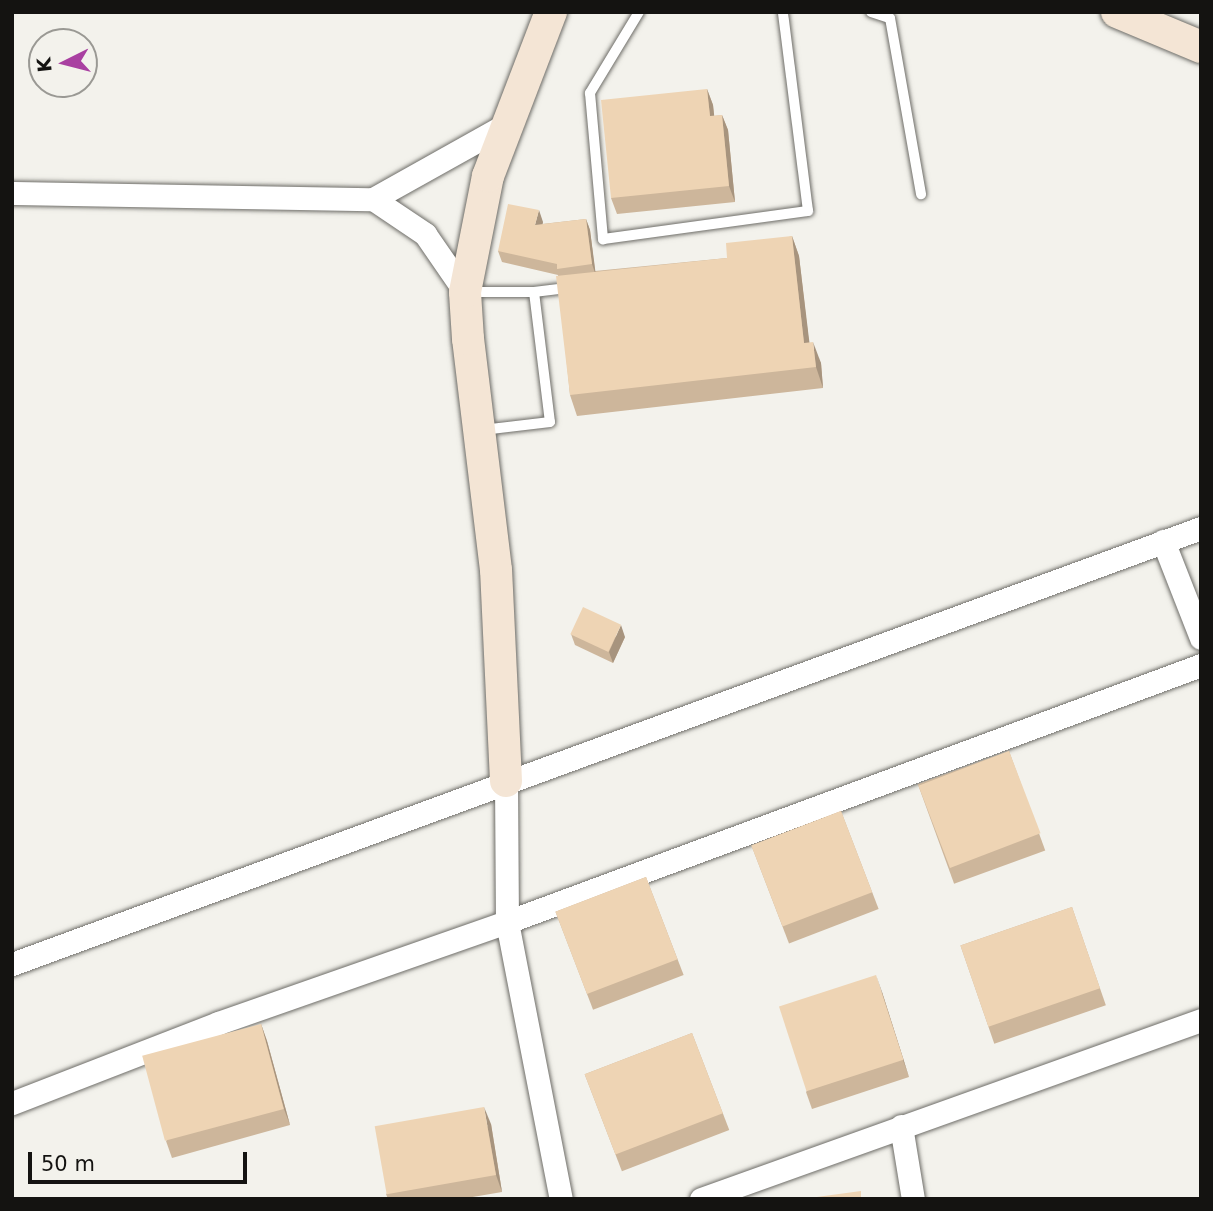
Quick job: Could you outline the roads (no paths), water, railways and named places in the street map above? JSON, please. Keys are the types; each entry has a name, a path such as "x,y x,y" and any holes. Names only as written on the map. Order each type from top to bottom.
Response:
{"street":[{"path":"551,12 488,176 466,292 496,570 506,781 507,922 561,1199"},
{"path":"1117,12 1201,47"},
{"path":"12,193 373,199 509,123"},
{"path":"373,199 425,234 466,292"},
{"path":"12,964 1201,528"},
{"path":"1163,541 1201,639"},
{"path":"12,1102 218,1023 507,922 1201,665"},
{"path":"701,1199 1201,1020"},
{"path":"901,1126 914,1199"}],"lane":[{"path":"639,12 590,93 603,239 808,211 783,12"},
{"path":"871,12 890,18 921,194"},
{"path":"466,292 534,292 588,285"},
{"path":"479,430 550,422 534,292"}]}
